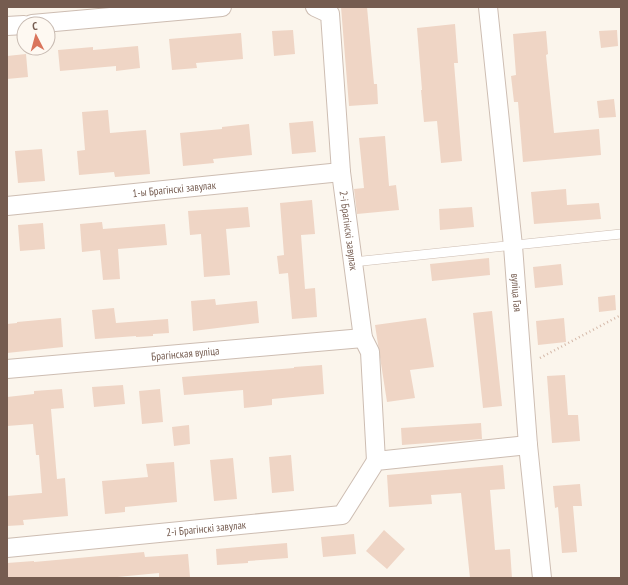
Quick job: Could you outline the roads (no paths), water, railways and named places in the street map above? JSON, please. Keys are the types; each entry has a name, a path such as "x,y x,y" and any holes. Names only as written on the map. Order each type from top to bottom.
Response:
{"street":[{"path":"56,22 222,7"},
{"name":"2-і Брагінскі завулак","path":"7,548 342,515 376,461 370,352 363,338 341,172 330,14 315,7"},
{"name":"вуліца Гая","path":"488,7 513,246 528,445 542,578"},
{"name":"1-ы Брагінскі завулак","path":"7,206 341,172"},
{"name":"Брагінская вуліца","path":"7,369 363,338"},
{"path":"376,461 528,445"}],"lane":[{"path":"353,262 621,234"}]}
